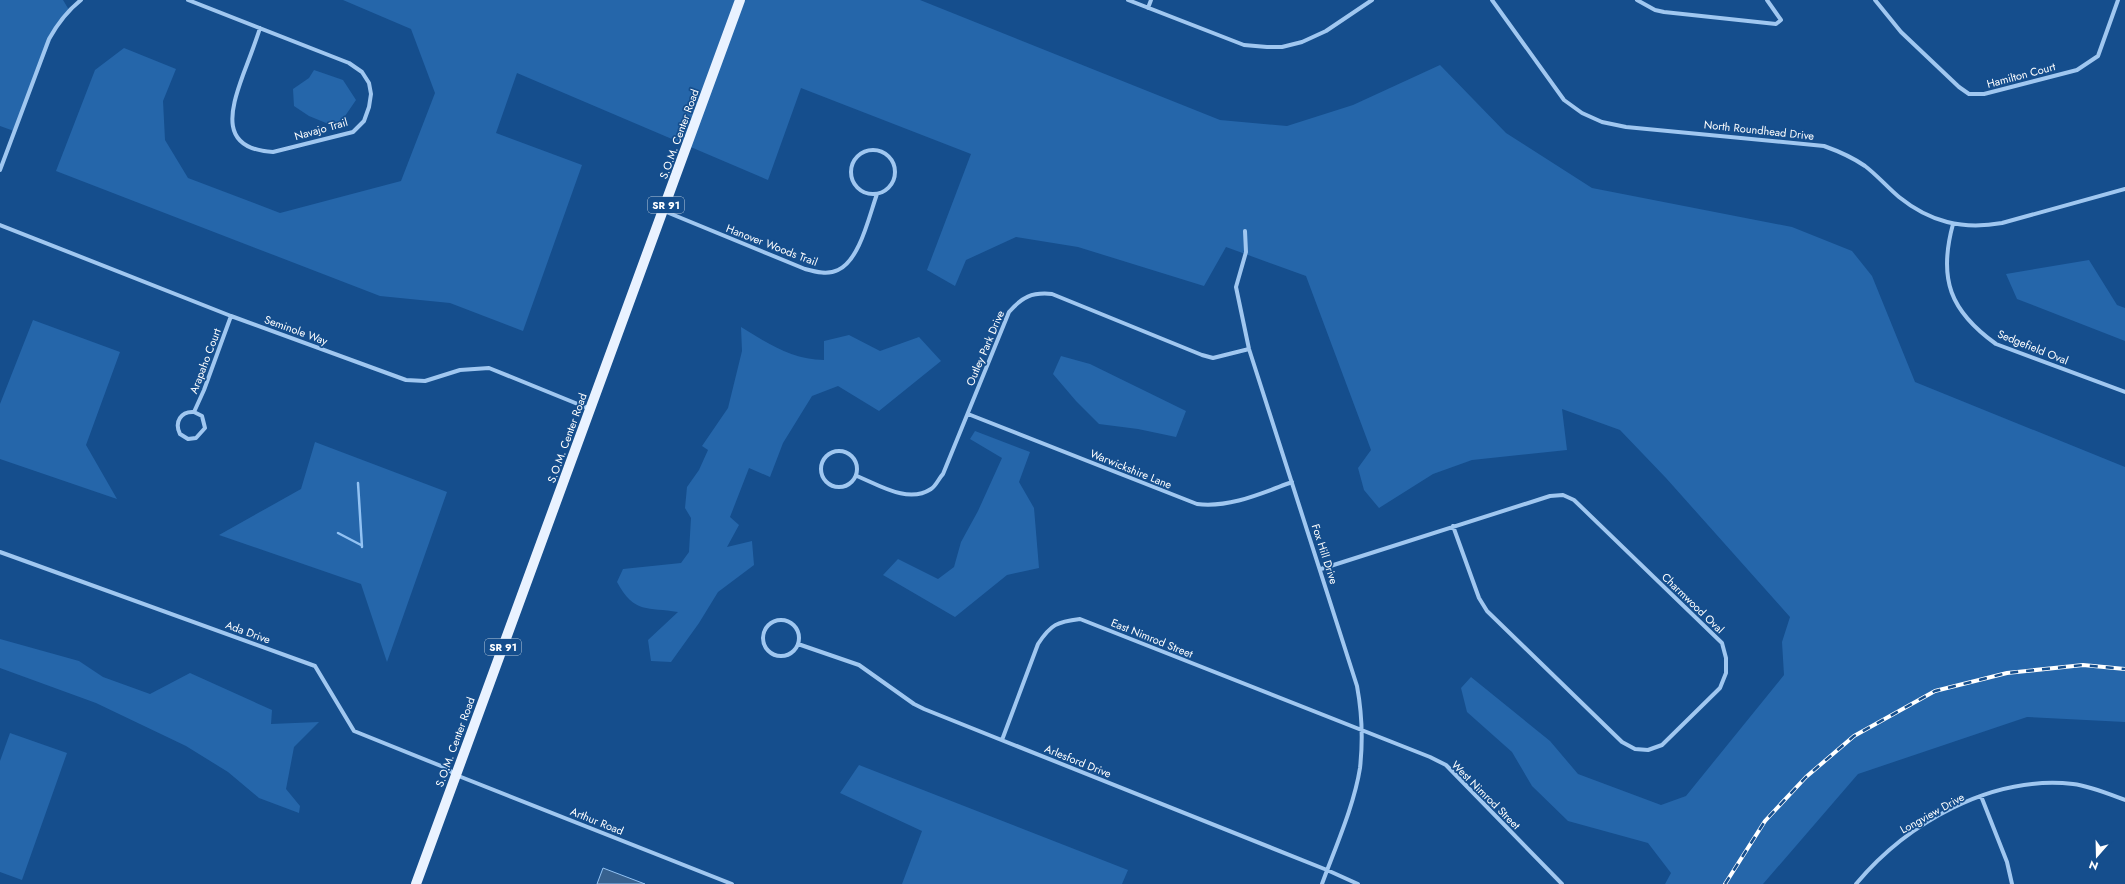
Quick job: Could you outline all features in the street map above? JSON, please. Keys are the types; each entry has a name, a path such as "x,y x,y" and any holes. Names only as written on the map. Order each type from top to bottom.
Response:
{"main road":[{"name":"S.O.M. Center Road","path":"416,884 740,0"}],"street":[{"path":"0,170 49,39 58,23 69,10 81,0"},
{"name":"Navajo Trail","path":"188,0 260,28 348,63 362,72 369,83 371,94 370,107 364,121 353,132 273,152 262,151 244,144 232,124 232,109 260,28"},
{"path":"1128,0 1244,45 1282,47 1302,42 1326,31 1372,0"},
{"path":"1148,8 1151,0"},
{"name":"North Roundhead Drive","path":"1492,0 1564,100 1582,113 1602,122 1626,127 1824,146 1844,153 1865,166 1899,197 1930,217 1953,224 1981,227 2002,223 2125,190"},
{"path":"1637,0 1655,10 1664,12 1776,24 1781,20 1767,0"},
{"name":"Hamilton Court","path":"1874,0 1900,32 1959,88 1969,94 1984,94 2077,70 2091,62 2098,56 2118,0"},
{"name":"Hanover Woods Trail","path":"663,211 805,268 822,273 838,271 851,261 878,194 890,187 896,173 891,159 885,154 871,150 858,156 854,162 851,176 853,182 863,192 878,194"},
{"name":"Sedgefield Oval","path":"1953,224 1947,245 1946,265 1948,284 1955,301 1966,318 1978,331 1996,344 2125,392"},
{"name":"Seminole Way","path":"0,225 231,316 406,380 425,380 460,370 489,368 590,409"},
{"name":"Fox Hill Drive","path":"1245,230 1246,252 1236,287 1249,349 1321,569 1357,686 1361,709 1360,768 1354,795 1322,884"},
{"name":"Outley Park Drive","path":"857,476 903,495 919,494 932,488 943,474 1010,312 1018,301 1040,293 1052,294 1202,355 1214,358 1249,349"},
{"name":"Arapaho Court","path":"194,412 204,390 231,316"},
{"path":"194,412 202,416 204,428 196,438 188,439 180,434 177,425 178,420 184,413 194,412"},
{"name":"Warwickshire Lane","path":"968,414 1197,504 1211,506 1228,504 1292,482"},
{"path":"844,451 854,458 858,470 857,476 849,485 838,488 832,486 823,479 821,473 823,461 832,452 844,451"},
{"name":"Charmwood Oval","path":"1321,569 1453,526 1550,496 1563,495 1574,500 1722,644 1726,658 1726,672 1720,688 1662,745 1648,750 1635,749 1622,742 1487,611 1479,598 1453,526"},
{"name":"Ada Drive","path":"0,552 315,666 354,731 446,768 456,775"},
{"name":"East Nimrod Street","path":"1002,740 1038,644 1047,630 1062,622 1080,619 1361,731"},
{"path":"774,621 786,621 795,627 799,638 798,644 792,652 787,655 776,655 767,650 763,640 763,634 769,624 774,621"},
{"name":"Arlesford Drive","path":"798,644 849,660 914,704 1327,870 1358,884"},
{"name":"West Nimrod Street","path":"1361,731 1430,757 1446,765 1562,884"},
{"name":"Arthur Road","path":"456,775 732,884"},
{"name":"Longview Drive","path":"1856,884 1887,851 1909,834 1952,809 1981,796 2011,787 2040,782 2074,784 2125,800"},
{"path":"1981,796 2008,862 2012,884"}],"shaded area":[{"path":"0,0 63,0 69,10 58,23 14,131 0,126"},
{"path":"343,0 920,0 1220,120 1287,126 1353,105 1440,65 1506,133 1592,188 1792,227 1852,251 1872,276 1915,382 2125,467 2125,722 2027,717 1858,774 1763,884 1665,884 1671,873 1648,843 1568,821 1532,786 1512,752 1467,712 1461,688 1471,677 1550,741 1578,774 1661,805 1686,796 1784,675 1782,642 1790,617 1666,478 1620,430 1562,409 1567,450 1472,460 1433,474 1379,508 1364,490 1358,468 1371,450 1306,276 1226,247 1204,286 1078,247 1016,237 966,260 955,286 927,270 971,154 801,88 768,180 517,73 496,133 582,165 523,331 450,303 380,296 56,171 95,70 124,48 176,69 163,101 165,140 188,178 280,213 401,181 435,93 411,29"},
{"path":"314,70 343,80 356,100 343,119 331,125 309,116 294,106 293,89 309,78"},
{"path":"2089,260 2117,305 2125,308 2125,341 2017,299 2006,274"},
{"path":"33,320 120,352 86,445 117,499 0,459 0,404"},
{"path":"741,327 780,350 801,357 824,360 824,341 849,335 880,351 919,337 941,361 879,411 838,386 812,396 783,443 770,477 749,468 730,517 739,525 727,547 752,541 754,565 718,592 699,623 671,662 651,661 648,640 678,612 650,609 636,604 629,599 617,582 623,569 681,563 689,552 691,518 685,508 687,487 699,470 708,450 702,446 728,408 742,351"},
{"path":"1061,356 1090,364 1186,411 1176,437 1138,429 1099,424 1076,401 1053,374"},
{"path":"975,431 1030,452 1019,482 1034,508 1039,568 1007,575 955,617 883,575 898,559 938,579 954,567 961,542 978,511 1002,458 970,439"},
{"path":"315,442 447,492 387,662 361,584 219,535 301,489"},
{"path":"0,639 79,661 103,677 150,694 190,673 272,710 271,724 319,722 294,747 286,789 300,806 299,813 259,798 228,772 186,746 96,703 0,668"},
{"path":"10,733 67,753 22,880 0,872 0,761"},
{"path":"859,765 1128,870 1122,884 902,884 922,831 840,793"},
{"path":"603,868 645,884 597,884"}],"waterway":[{"path":"358,483 362,547"},
{"path":"338,533 361,545"}],"railway":[{"path":"1725,884 1765,821 1806,777 1854,736 1935,691 2007,673 2083,665 2125,669"}]}
